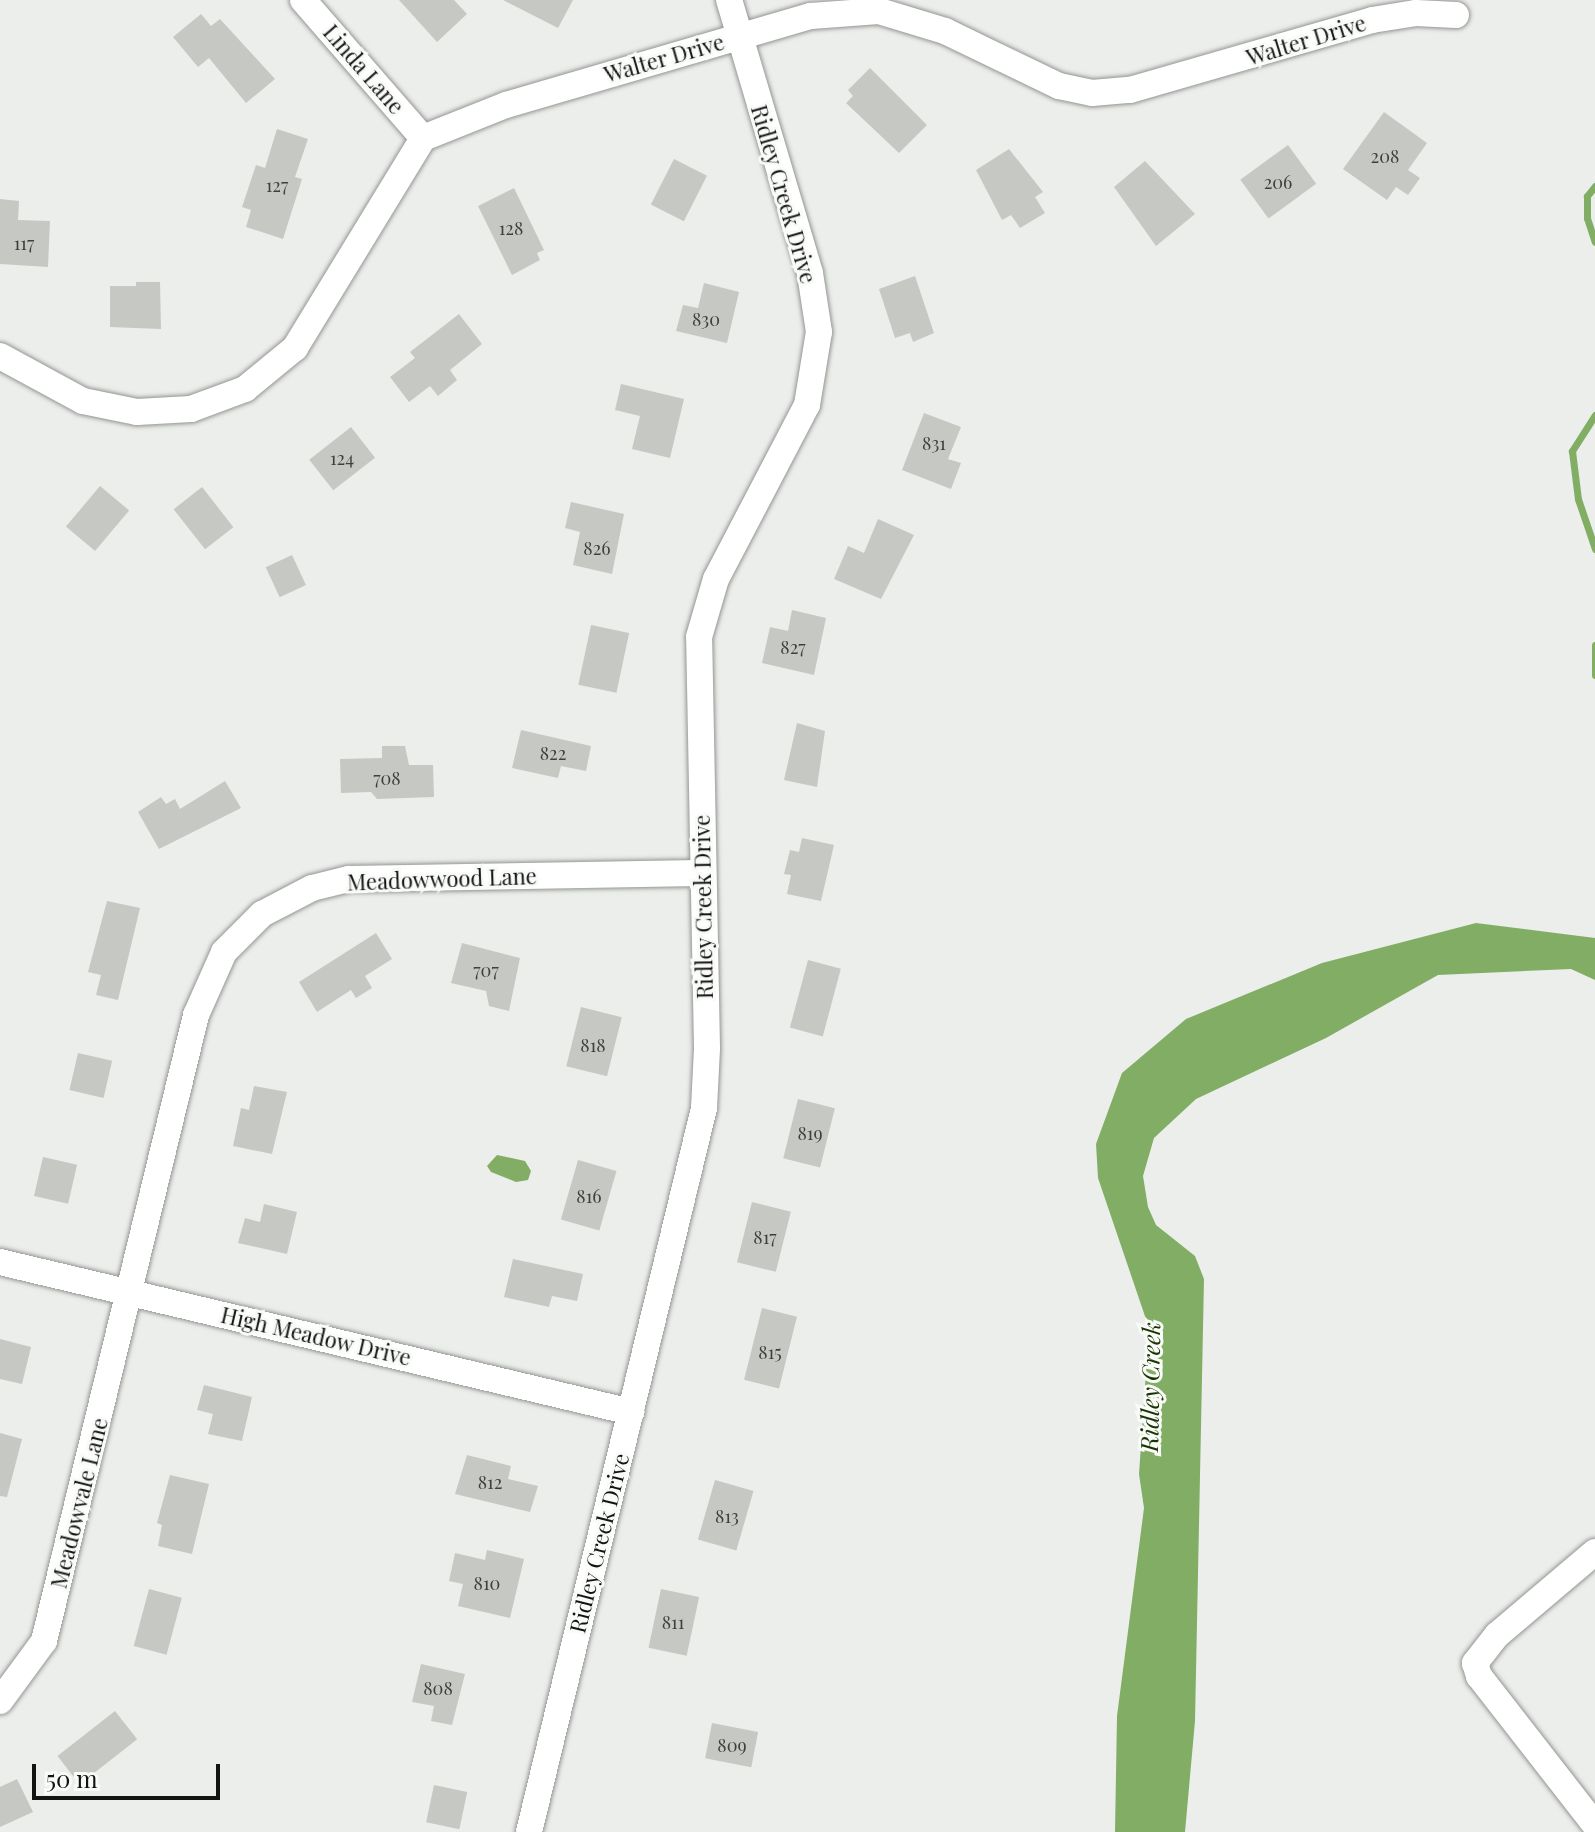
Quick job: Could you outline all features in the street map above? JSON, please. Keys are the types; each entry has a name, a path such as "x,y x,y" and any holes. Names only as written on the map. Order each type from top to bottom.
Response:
{"street":[{"name":"Linda Lane","path":"303,0 423,138"},
{"name":"Ridley Creek Drive","path":"529,1832 704,1108 707,1048 701,873 699,637 716,579 807,405 819,332 810,273 729,0"},
{"name":"Walter Drive","path":"423,138 506,105 811,16 879,11 945,31 1059,86 1092,93 1130,90 1372,20 1416,13 1456,15"},
{"path":"0,356 83,401 137,412 191,409 245,389 295,348 423,138"},
{"name":"Meadowwood Lane","path":"132,1292 196,1015 224,952 262,914 312,888 349,879 701,873"},
{"name":"High Meadow Drive","path":"0,1262 631,1412"},
{"name":"Meadowvale Lane","path":"0,1701 44,1641 132,1292"},
{"path":"1595,1552 1497,1635 1475,1663 1479,1676 1595,1825"}],"water":[{"name":"Ridley Creek","path":"1476,923 1595,938 1595,980 1571,969 1438,975 1326,1038 1196,1099 1154,1138 1143,1176 1148,1207 1156,1225 1195,1256 1204,1279 1195,1721 1185,1832 1115,1832 1117,1716 1144,1508 1139,1474 1149,1328 1098,1178 1096,1144 1122,1073 1186,1019 1322,963"},
{"path":"497,1155 525,1161 531,1171 528,1180 516,1182 491,1172 487,1166"}],"building":[{"path":"399,0 454,0 467,14 437,42"},
{"path":"503,0 573,0 558,28"},
{"path":"201,14 211,26 220,19 275,79 246,103 209,58 198,67 173,37"},
{"path":"870,68 927,125 899,153 846,103 853,96 848,90"},
{"path":"1384,112 1427,143 1408,170 1420,178 1408,195 1396,187 1387,200 1343,169"},
{"path":"277,129 308,139 295,177 302,179 283,239 246,227 251,210 242,207 256,165 265,168"},
{"path":"1288,145 1316,184 1268,219 1240,180"},
{"path":"1009,149 1043,192 1035,197 1045,213 1020,228 1011,215 1002,220 976,170"},
{"path":"674,159 707,176 684,221 651,204"},
{"path":"1145,161 1195,214 1156,246 1114,187"},
{"path":"514,188 544,250 537,253 540,260 512,275 478,206"},
{"path":"0,199 19,201 18,220 50,221 48,267 0,264"},
{"path":"915,276 934,333 913,342 910,333 895,338 879,289"},
{"path":"136,282 160,282 161,329 110,327 110,286 136,286"},
{"path":"704,283 739,292 727,343 676,331 683,305 698,308"},
{"path":"459,314 482,344 450,370 457,380 438,396 430,386 409,402 390,377 415,358 410,352"},
{"path":"621,384 684,399 670,458 632,449 640,416 615,410"},
{"path":"924,413 961,427 948,459 961,463 951,489 902,470"},
{"path":"351,427 375,458 333,490 309,460"},
{"path":"100,486 129,510 95,551 66,527"},
{"path":"202,487 233,527 205,549 174,509"},
{"path":"571,502 624,514 612,574 573,565 580,532 565,528"},
{"path":"878,519 914,535 881,599 834,579 848,546 864,553"},
{"path":"292,555 306,585 280,597 266,567"},
{"path":"792,610 826,618 814,675 762,663 770,627 788,631"},
{"path":"591,625 629,633 616,693 578,685"},
{"path":"797,723 825,731 817,787 784,780"},
{"path":"521,730 591,746 586,771 561,766 558,778 512,768"},
{"path":"382,746 405,746 409,765 433,765 434,797 377,799 371,792 341,793 340,759 382,758"},
{"path":"225,781 241,808 159,849 138,812 161,797 166,804 175,799 180,809"},
{"path":"802,838 834,845 821,901 787,894 791,875 784,874 790,850 799,852"},
{"path":"107,901 140,908 118,1000 96,995 101,975 88,972"},
{"path":"376,933 392,959 365,976 372,988 356,998 351,990 317,1012 299,982"},
{"path":"462,943 520,958 509,1011 489,1006 486,991 451,983"},
{"path":"808,960 841,969 823,1036 790,1028"},
{"path":"581,1007 622,1017 607,1076 566,1066"},
{"path":"78,1053 112,1061 104,1098 69,1090"},
{"path":"254,1086 287,1092 272,1154 233,1146 241,1108 249,1110"},
{"path":"798,1099 835,1108 820,1167 783,1158"},
{"path":"43,1157 77,1165 68,1204 34,1196"},
{"path":"578,1160 616,1171 599,1231 561,1220"},
{"path":"752,1202 791,1212 776,1272 737,1262"},
{"path":"264,1204 297,1212 287,1254 238,1243 245,1218 260,1222"},
{"path":"513,1259 583,1274 577,1301 552,1296 549,1307 504,1297"},
{"path":"762,1308 797,1317 779,1389 744,1380"},
{"path":"0,1339 31,1347 22,1384 0,1379"},
{"path":"204,1385 252,1397 242,1441 208,1434 213,1414 197,1410"},
{"path":"0,1433 22,1439 7,1497 0,1496"},
{"path":"467,1455 511,1466 508,1479 538,1486 530,1512 455,1494"},
{"path":"170,1475 209,1484 192,1554 158,1546 162,1525 157,1523"},
{"path":"715,1480 753,1491 736,1551 698,1540"},
{"path":"487,1550 524,1559 510,1618 458,1606 463,1584 449,1581 455,1553 485,1560"},
{"path":"149,1589 182,1598 167,1655 134,1646"},
{"path":"661,1589 699,1597 687,1656 649,1648"},
{"path":"421,1664 465,1674 452,1725 431,1721 434,1706 412,1702"},
{"path":"115,1711 137,1739 80,1784 57,1756"},
{"path":"712,1723 758,1732 751,1767 705,1758"},
{"path":"17,1779 33,1812 0,1827 0,1787"},
{"path":"434,1785 467,1792 459,1829 426,1822"}],"waterway":[{"path":"1595,186 1587,196 1587,218 1595,242"},
{"path":"1595,415 1572,451 1578,499 1595,549"},
{"path":"1595,645 1595,675"}]}
